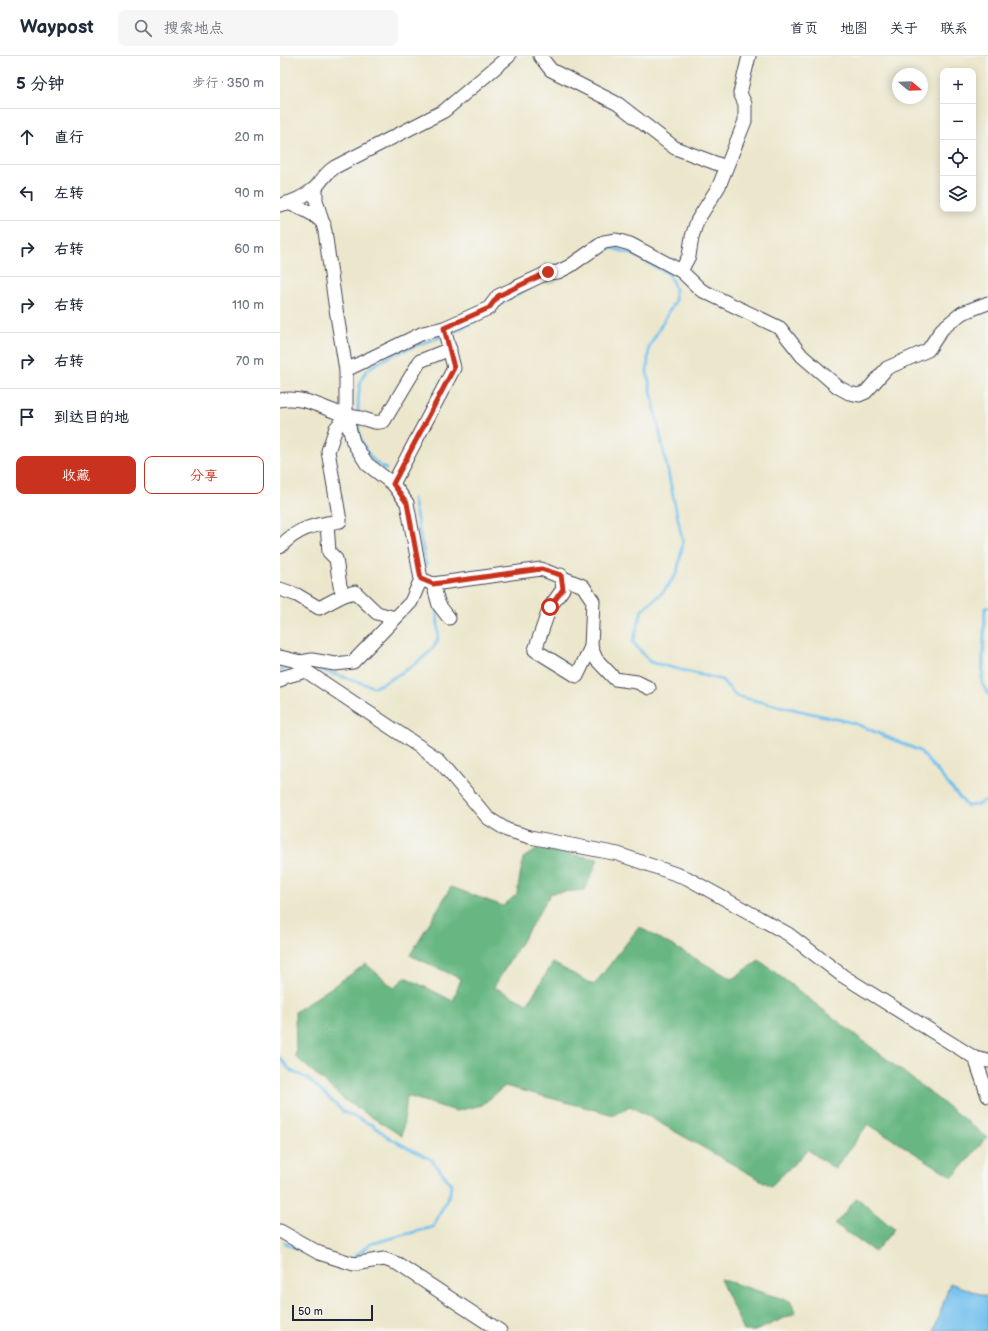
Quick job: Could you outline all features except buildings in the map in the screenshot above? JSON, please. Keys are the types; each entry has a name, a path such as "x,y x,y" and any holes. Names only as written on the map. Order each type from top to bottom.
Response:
{"street":[{"path":"283,204 299,200 316,187 325,174 335,167 444,111 509,56"},
{"path":"540,56 551,70 618,104 675,148 726,167"},
{"path":"681,271 689,256 692,237 697,221 718,186 745,121 744,104 740,93 749,56"},
{"path":"316,187 316,200 324,224 335,303 354,417 353,442 367,464 393,484 407,503 427,581 440,606 449,618"},
{"path":"283,204 300,207 317,217 324,224"},
{"path":"280,400 290,398 306,401 376,423 384,421 420,361 447,337 489,308 498,296 548,272 558,272 570,266 604,242 616,240 630,244 681,271 701,290 780,328 802,356 838,387 849,393 859,395 866,392 887,368 928,350 942,329 962,314 988,303"},
{"path":"346,370 423,333 447,337"},
{"path":"393,484 454,368 447,337"},
{"path":"280,547 288,538 311,525 340,521 328,451 336,428 354,417"},
{"path":"327,523 329,552 336,559 340,586 344,595"},
{"path":"280,681 284,677 304,667 312,660 335,664 353,662 411,602 427,581 541,569 561,575 583,586 592,601 591,646 596,659 615,679 638,682 649,688"},
{"path":"561,575 563,589 550,607 534,650 577,676 591,646"},
{"path":"280,589 297,595 320,608 344,595 355,592 377,613 395,618"},
{"path":"280,657 304,667 438,759 488,818 507,830 530,837 618,854 687,878 788,934 843,976 982,1059 988,1096"},
{"path":"280,1231 319,1253 349,1263 384,1259 398,1264 500,1331"}],"green space":[{"path":"538,849 598,859 585,890 551,893 494,987 527,1004 553,963 594,985 639,927 732,979 759,960 987,1137 953,1177 868,1124 835,1169 808,1150 771,1186 630,1106 614,1115 505,1086 482,1105 456,1111 407,1096 402,1136 346,1101 296,1057 295,1012 366,964 394,988 405,977 453,1001 461,979 410,955 451,887 503,906 517,894 523,858"},
{"path":"857,1198 894,1229 875,1252 835,1224"},
{"path":"720,1279 790,1301 796,1313 755,1331 744,1331"}],"water":[{"path":"950,1283 988,1297 988,1331 934,1331"}],"waterway":[{"path":"601,251 612,248 632,254 669,274 675,288 675,301 649,347 647,372 683,543 677,573 663,592 642,610 633,642 650,662 722,680 736,696 854,723 920,751 967,806 977,805 988,799"},
{"path":"495,309 503,302 531,287"},
{"path":"449,334 480,319"},
{"path":"358,414 359,394 362,378 369,368 388,357 442,336"},
{"path":"358,422 358,429 362,443 366,450 375,462 386,469"},
{"path":"413,499 426,565"},
{"path":"988,607 985,609 982,683 988,694"},
{"path":"316,668 374,687 381,684 419,661 433,647 437,641 438,634 437,610"},
{"path":"280,670 288,667"},
{"path":"280,1058 291,1071 307,1078 344,1112 372,1125 391,1139 432,1160 451,1184 450,1193 433,1227 370,1244 352,1259"},
{"path":"285,1243 310,1255"},
{"path":"318,1259 343,1268 346,1265"}],"route":[{"path":"548,272 498,296 489,308 444,328 454,368 393,484 407,503 421,579 433,584 541,569 561,575 563,589 550,607"}]}
